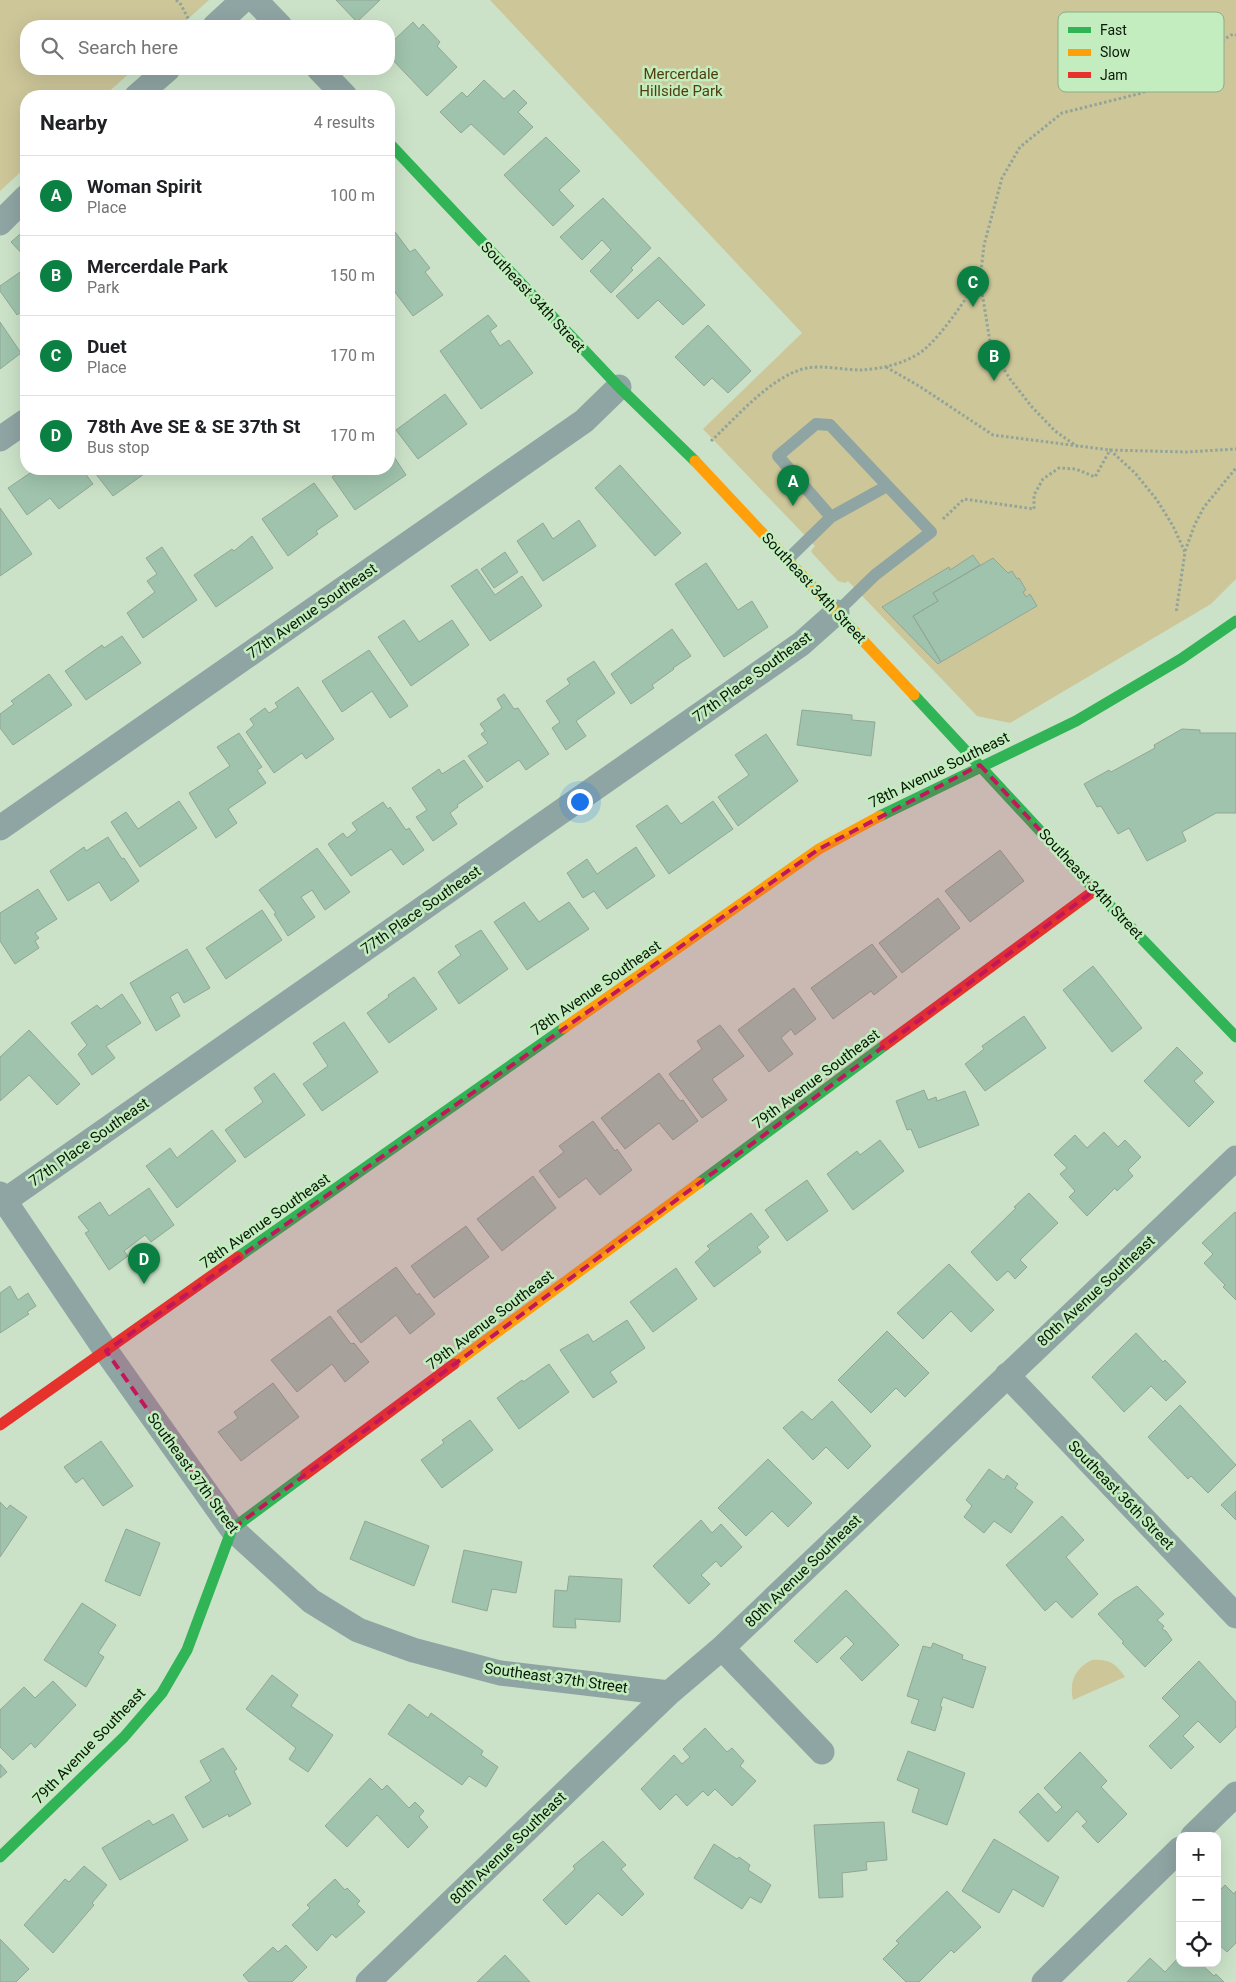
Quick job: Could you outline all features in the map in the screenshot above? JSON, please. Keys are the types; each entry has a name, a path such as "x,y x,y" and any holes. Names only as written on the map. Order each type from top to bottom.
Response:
{"street":[{"path":"221,20 243,0"},
{"path":"255,0 274,20"},
{"path":"144,90 161,75"},
{"path":"325,75 339,90"},
{"name":"Southeast 34th Street","path":"395,154 619,387 693,459 1095,890 1236,1036"},
{"path":"0,223 20,203"},
{"name":"77th Avenue Southeast","path":"0,828 584,421 619,387"},
{"path":"0,439 20,425"},
{"name":"77th Place Southeast","path":"2,1200 793,650 837,612"},
{"name":"78th Avenue Southeast","path":"0,1425 819,849 894,808 980,765 1076,721 1182,659 1236,621"},
{"name":"79th Avenue Southeast","path":"0,1857 124,1737 162,1693 187,1650 232,1529 1095,890"},
{"name":"80th Avenue Southeast","path":"368,1982 669,1693 722,1648 1236,1158"},
{"name":"Southeast 37th Street","path":"2,1200 232,1529 311,1601 358,1630 413,1650 500,1673 669,1693"},
{"name":"Southeast 36th Street","path":"1007,1375 1236,1616"},
{"path":"722,1648 822,1752"},
{"path":"1197,1832 1236,1794"},
{"path":"1044,1982 1176,1853"}],"lane":[{"path":"831,517 778,456 816,424 830,425 931,532 875,575 837,612"},
{"path":"787,560 831,517 888,486"}],"path":[{"path":"176,0 180,3 190,20"},
{"path":"1224,39 1236,34"},
{"path":"1078,446 1055,431 1032,407 1010,379 991,348 980,280 984,245 1002,178 1020,147 1062,113 1144,92"},
{"path":"693,459 757,398 782,378 808,368 861,370 886,367 924,349 948,322 980,280"},
{"path":"886,367 919,386 993,435 1110,450 1186,452 1236,449"},
{"path":"950,513 964,499 1034,509 1034,495 1043,479 1059,468 1076,469 1095,477 1110,450"},
{"path":"1110,450 1135,473 1157,500 1173,526 1185,552"},
{"path":"1176,613 1185,552 1195,524 1204,507 1236,468"}],"highlighted area":[{"path":"980,765 1095,890 232,1529 106,1351 819,849"}],"green space":[{"path":"0,0 209,0 187,20 20,20 20,75 127,75 111,90 20,90 20,173 0,191"},
{"name":"Mercerdale Hillside Park","path":"490,0 1236,0 1236,579 1211,604 1010,723 977,716 848,581 845,583 838,581 811,551 815,546 703,429 802,333"},
{"path":"1092,1660 1103,1660 1111,1663 1125,1677 1073,1700 1072,1687 1077,1671"}],"building":[{"path":"336,0 380,0 359,20 355,20"},
{"path":"413,22 419,29 423,24 440,42 437,46 457,67 427,96 395,62 395,39"},
{"path":"484,80 504,99 514,90 527,103 518,112 533,127 504,155 471,124 461,133 440,112 462,92 467,97"},
{"path":"546,137 580,171 559,190 574,206 553,226 504,175"},
{"path":"603,198 651,248 631,268 633,270 611,293 590,271 611,250 602,240 582,260 560,237"},
{"path":"395,232 410,252 415,249 430,268 425,272 443,295 413,316 395,292"},
{"path":"20,234 20,252 11,242"},
{"path":"659,257 705,305 683,325 658,300 638,319 616,296"},
{"path":"20,272 20,313 17,315 0,291 0,286"},
{"path":"488,315 497,326 490,331 500,346 509,340 533,373 481,409 440,351"},
{"path":"0,322 20,354 0,369"},
{"path":"708,325 751,371 728,393 712,378 704,386 675,357"},
{"path":"445,394 467,424 418,459 396,430"},
{"path":"395,458 406,475 355,510 332,477 335,475 395,475"},
{"path":"620,465 681,533 655,556 595,488"},
{"path":"27,475 86,475 93,484 59,509 50,498 27,515 8,488"},
{"path":"97,475 143,475 113,496"},
{"path":"314,483 338,516 316,531 318,534 288,556 262,519"},
{"path":"0,508 32,554 0,576"},
{"path":"579,520 596,546 543,581 517,541 543,523 553,539"},
{"path":"252,536 273,568 216,607 194,575 232,549 234,551"},
{"path":"162,547 197,600 143,638 127,613 155,592 147,581 157,574 146,558"},
{"path":"505,552 518,572 494,588 481,569"},
{"path":"973,555 980,565 933,593 938,601 913,616 941,662 938,664 882,607 949,567 950,570"},
{"path":"993,558 1008,573 1012,571 1017,579 1019,578 1026,590 1023,592 1026,597 1030,594 1037,606 941,662 913,616 938,601 933,593"},
{"path":"706,563 738,610 752,601 768,627 724,657 675,584"},
{"path":"477,569 495,595 522,576 542,606 490,641 451,586"},
{"path":"404,620 419,642 452,620 469,645 411,686 378,637"},
{"path":"672,629 691,656 652,685 654,688 631,704 611,674"},
{"path":"122,636 141,663 86,700 65,671 102,645 104,648"},
{"path":"369,650 408,706 390,718 372,691 342,712 322,681"},
{"path":"594,661 615,693 576,721 586,736 566,750 552,728 560,722 546,701 570,684 567,679"},
{"path":"49,674 72,705 13,745 0,728 0,714 14,704 11,701"},
{"path":"298,687 334,739 306,759 302,753 274,773 246,732 254,725 250,719 265,708 269,713 278,707 275,703"},
{"path":"504,694 514,709 518,708 549,754 526,770 519,760 487,782 468,756 488,743 481,734 485,731 480,724 502,708 497,699"},
{"path":"802,710 852,715 852,720 875,722 871,756 797,745"},
{"path":"1182,729 1200,730 1200,733 1236,733 1236,813 1216,813 1182,832 1186,841 1147,861 1129,828 1118,834 1101,806 1097,807 1084,784 1109,770 1111,772 1155,748 1154,745"},
{"path":"239,733 262,767 257,770 266,783 228,809 237,823 216,838 189,793 230,766 217,747"},
{"path":"766,734 798,781 738,826 718,797 749,775 735,755"},
{"path":"464,760 483,787 457,805 458,807 450,813 457,824 433,841 416,817 427,810 412,788 439,769 442,774"},
{"path":"179,801 197,828 140,867 111,822 126,812 138,829"},
{"path":"713,801 733,829 669,874 636,826 667,805 681,824"},
{"path":"383,802 388,809 390,807 406,830 409,828 424,850 403,865 391,849 351,876 328,844 343,833 347,838 357,830 352,823"},
{"path":"108,837 139,881 111,901 99,882 68,901 50,871 84,847 86,851"},
{"path":"636,847 655,876 607,909 594,891 583,898 567,873 587,859 597,874"},
{"path":"317,848 350,892 325,910 312,890 301,897 315,917 288,936 274,914 276,913 259,890"},
{"path":"1000,850 1024,881 970,922 945,891"},
{"path":"38,889 57,919 35,933 39,938 35,941 39,948 15,964 0,941 0,913"},
{"path":"938,898 960,928 902,973 879,943"},
{"path":"524,902 539,922 569,902 589,929 527,970 494,922"},
{"path":"262,910 282,940 226,979 206,948"},
{"path":"481,930 508,969 459,1004 438,972 461,955 455,946"},
{"path":"872,944 897,977 874,995 871,991 833,1019 811,988"},
{"path":"187,949 210,988 184,1003 178,992 170,997 180,1016 156,1031 130,983"},
{"path":"1093,966 1142,1028 1112,1052 1063,990"},
{"path":"414,977 437,1009 389,1043 367,1013 389,997 388,995"},
{"path":"794,988 816,1019 795,1035 791,1029 781,1038 793,1054 769,1072 738,1030"},
{"path":"122,994 141,1023 106,1046 115,1058 92,1075 78,1054 87,1045 71,1023 97,1005 101,1009"},
{"path":"1024,1016 1046,1048 985,1091 965,1064 984,1049 982,1046"},
{"path":"344,1022 378,1072 322,1111 303,1084 328,1066 313,1043"},
{"path":"720,1025 744,1056 712,1079 727,1100 702,1118 669,1074 702,1049 697,1041"},
{"path":"29,1030 80,1084 57,1105 29,1075 0,1101 0,1057"},
{"path":"1177,1047 1203,1073 1194,1081 1214,1102 1189,1127 1144,1081"},
{"path":"274,1073 305,1115 245,1158 225,1130 263,1102 254,1088"},
{"path":"659,1073 680,1101 683,1100 698,1121 673,1140 659,1123 625,1149 601,1118"},
{"path":"924,1090 928,1100 936,1097 937,1101 965,1091 979,1125 919,1148 911,1129 907,1130 896,1101"},
{"path":"593,1121 632,1170 600,1195 586,1178 559,1198 539,1171 564,1152 559,1146"},
{"path":"212,1130 236,1161 177,1208 146,1166 170,1148 177,1158"},
{"path":"1104,1132 1118,1147 1125,1140 1141,1157 1128,1170 1133,1176 1117,1191 1115,1188 1087,1216 1069,1197 1075,1191 1060,1174 1067,1168 1054,1155 1075,1135 1087,1148"},
{"path":"880,1140 904,1171 853,1210 827,1174 857,1151 860,1155"},
{"path":"533,1176 556,1208 502,1251 477,1219"},
{"path":"807,1180 828,1211 787,1241 765,1210"},
{"path":"149,1188 174,1225 151,1242 145,1235 124,1251 128,1256 109,1270 85,1233 89,1231 78,1217 100,1202 109,1216"},
{"path":"1029,1193 1058,1223 1020,1260 1027,1267 1015,1279 1008,1271 997,1281 971,1252"},
{"path":"1235,1212 1236,1300 1204,1263 1213,1254 1202,1243"},
{"path":"751,1213 769,1237 757,1247 761,1252 714,1287 695,1262 710,1249 707,1246"},
{"path":"466,1226 489,1257 434,1298 411,1266"},
{"path":"949,1264 994,1310 971,1332 951,1311 923,1339 897,1313"},
{"path":"396,1267 417,1295 419,1293 435,1314 410,1334 396,1315 361,1343 337,1311"},
{"path":"676,1268 697,1299 653,1332 630,1302"},
{"path":"10,1286 18,1300 28,1293 36,1306 27,1312 29,1314 0,1333 0,1293"},
{"path":"330,1316 351,1344 354,1343 369,1362 345,1382 332,1364 297,1392 271,1360"},
{"path":"627,1320 645,1348 610,1372 617,1382 593,1398 560,1350 588,1334 593,1342"},
{"path":"887,1331 929,1373 905,1397 896,1388 871,1413 838,1380"},
{"path":"1136,1333 1163,1362 1165,1360 1186,1382 1166,1401 1151,1386 1124,1412 1092,1377"},
{"path":"549,1364 569,1392 519,1429 497,1398"},
{"path":"273,1383 299,1417 241,1461 218,1432 238,1418 234,1412"},
{"path":"832,1401 871,1446 848,1469 826,1447 813,1460 783,1428 802,1411 812,1420"},
{"path":"1180,1405 1236,1465 1208,1493 1191,1476 1188,1479 1148,1437"},
{"path":"470,1420 493,1450 442,1488 421,1460 444,1443 442,1440"},
{"path":"101,1441 133,1486 103,1506 83,1478 76,1483 64,1467"},
{"path":"768,1459 812,1503 788,1527 772,1511 746,1536 718,1508"},
{"path":"989,1469 1004,1480 1007,1475 1018,1484 1015,1488 1033,1502 1011,1533 994,1521 984,1533 964,1517 972,1506 966,1500"},
{"path":"1236,1491 1236,1520 1221,1505"},
{"path":"0,1502 7,1509 10,1505 27,1517 0,1557"},
{"path":"1062,1516 1084,1540 1066,1557 1098,1594 1072,1618 1056,1601 1045,1611 1006,1565"},
{"path":"701,1520 712,1533 721,1524 742,1547 721,1567 716,1561 701,1575 710,1584 689,1604 653,1566"},
{"path":"365,1521 429,1546 414,1586 350,1559"},
{"path":"126,1529 160,1543 140,1596 105,1581"},
{"path":"464,1550 522,1562 516,1593 492,1589 487,1611 452,1602"},
{"path":"569,1576 622,1579 620,1622 575,1619 576,1628 553,1627 555,1590 567,1591"},
{"path":"1137,1586 1164,1614 1157,1620 1164,1626 1162,1629 1166,1631 1172,1640 1145,1667 1098,1614 1114,1600"},
{"path":"846,1590 899,1645 862,1681 840,1658 854,1644 846,1636 817,1663 794,1641"},
{"path":"82,1603 116,1625 98,1653 104,1657 86,1687 44,1660"},
{"path":"933,1643 963,1655 962,1659 986,1667 973,1708 943,1697 935,1731 911,1723 919,1700 907,1696 923,1646 931,1648"},
{"path":"1199,1661 1236,1702 1236,1727 1220,1743 1198,1721 1183,1736 1194,1747 1171,1769 1149,1746 1180,1716 1162,1698"},
{"path":"272,1675 298,1695 291,1706 333,1735 308,1772 289,1759 296,1748 246,1709"},
{"path":"53,1681 76,1705 35,1748 31,1743 13,1760 0,1747 0,1710 24,1687 35,1698"},
{"path":"409,1704 428,1718 431,1713 483,1751 481,1755 498,1767 486,1787 469,1776 462,1785 388,1734"},
{"path":"705,1728 727,1752 732,1748 744,1761 740,1766 756,1781 732,1806 715,1789 708,1796 703,1791 687,1806 676,1794 660,1810 641,1789 674,1755 682,1764 690,1757 683,1749"},
{"path":"223,1748 237,1769 234,1771 251,1804 229,1817 228,1814 203,1828 185,1797 211,1781 200,1761"},
{"path":"908,1751 965,1773 947,1825 912,1812 919,1789 897,1780"},
{"path":"1080,1752 1107,1781 1101,1787 1127,1814 1098,1843 1082,1826 1087,1822 1077,1811 1048,1842 1019,1812 1038,1793 1056,1813 1062,1807 1044,1788"},
{"path":"0,1764 7,1772 0,1778"},
{"path":"370,1778 382,1790 387,1785 409,1808 415,1802 424,1811 419,1817 428,1827 408,1848 377,1815 347,1847 325,1826"},
{"path":"173,1814 188,1840 120,1880 102,1848 149,1820 153,1825"},
{"path":"884,1822 887,1860 866,1862 867,1870 842,1873 843,1897 819,1898 814,1825"},
{"path":"994,1839 1059,1877 1043,1907 1013,1889 999,1913 962,1891"},
{"path":"603,1841 626,1865 621,1869 644,1894 622,1916 598,1893 566,1925 543,1900 575,1869 573,1866"},
{"path":"714,1844 737,1859 739,1857 750,1865 748,1870 771,1885 761,1903 750,1897 742,1909 694,1878"},
{"path":"84,1866 107,1885 92,1903 94,1905 53,1953 24,1925 65,1879 69,1882"},
{"path":"335,1879 345,1890 347,1888 360,1901 357,1904 365,1912 336,1938 332,1934 317,1951 292,1925 310,1908 307,1905"},
{"path":"1225,1885 1234,1894 1236,1891 1236,1943 1227,1952 1221,1947 1221,1889"},
{"path":"947,1891 981,1927 954,1953 951,1950 919,1982 906,1982 883,1959 899,1943 896,1941"},
{"path":"0,1939 29,1969 16,1982 0,1982"},
{"path":"286,1945 307,1967 292,1982 249,1982 243,1975 273,1947 278,1952"},
{"path":"505,1955 530,1982 477,1982"},
{"path":"1150,1958 1165,1972 1176,1960 1176,1967 1204,1967 1214,1976 1216,1974 1224,1982 1127,1982"}],"traffic: fast":[{"path":"395,149 619,387 695,461"},
{"path":"880,816 1076,721 1181,659 1236,621"},
{"path":"914,695 1095,890 1236,1037"},
{"path":"238,1257 564,1028"},
{"path":"699,1183 885,1045"},
{"path":"0,1857 124,1737 162,1693 187,1650 232,1529 306,1474"}],"traffic: slow":[{"path":"695,461 914,695"},
{"path":"564,1028 819,849 880,816"},
{"path":"454,1364 699,1183"}],"traffic: jam":[{"path":"885,1045 1095,890"},
{"path":"0,1425 238,1257"},
{"path":"306,1474 454,1364"}],"place":[{"name":"Duet","path":"973,307"},
{"name":"Mercerdale Park","path":"994,381"},
{"name":"Woman Spirit","path":"793,506"},
{"name":"78th Ave SE & SE 37th St","path":"144,1284"}]}
